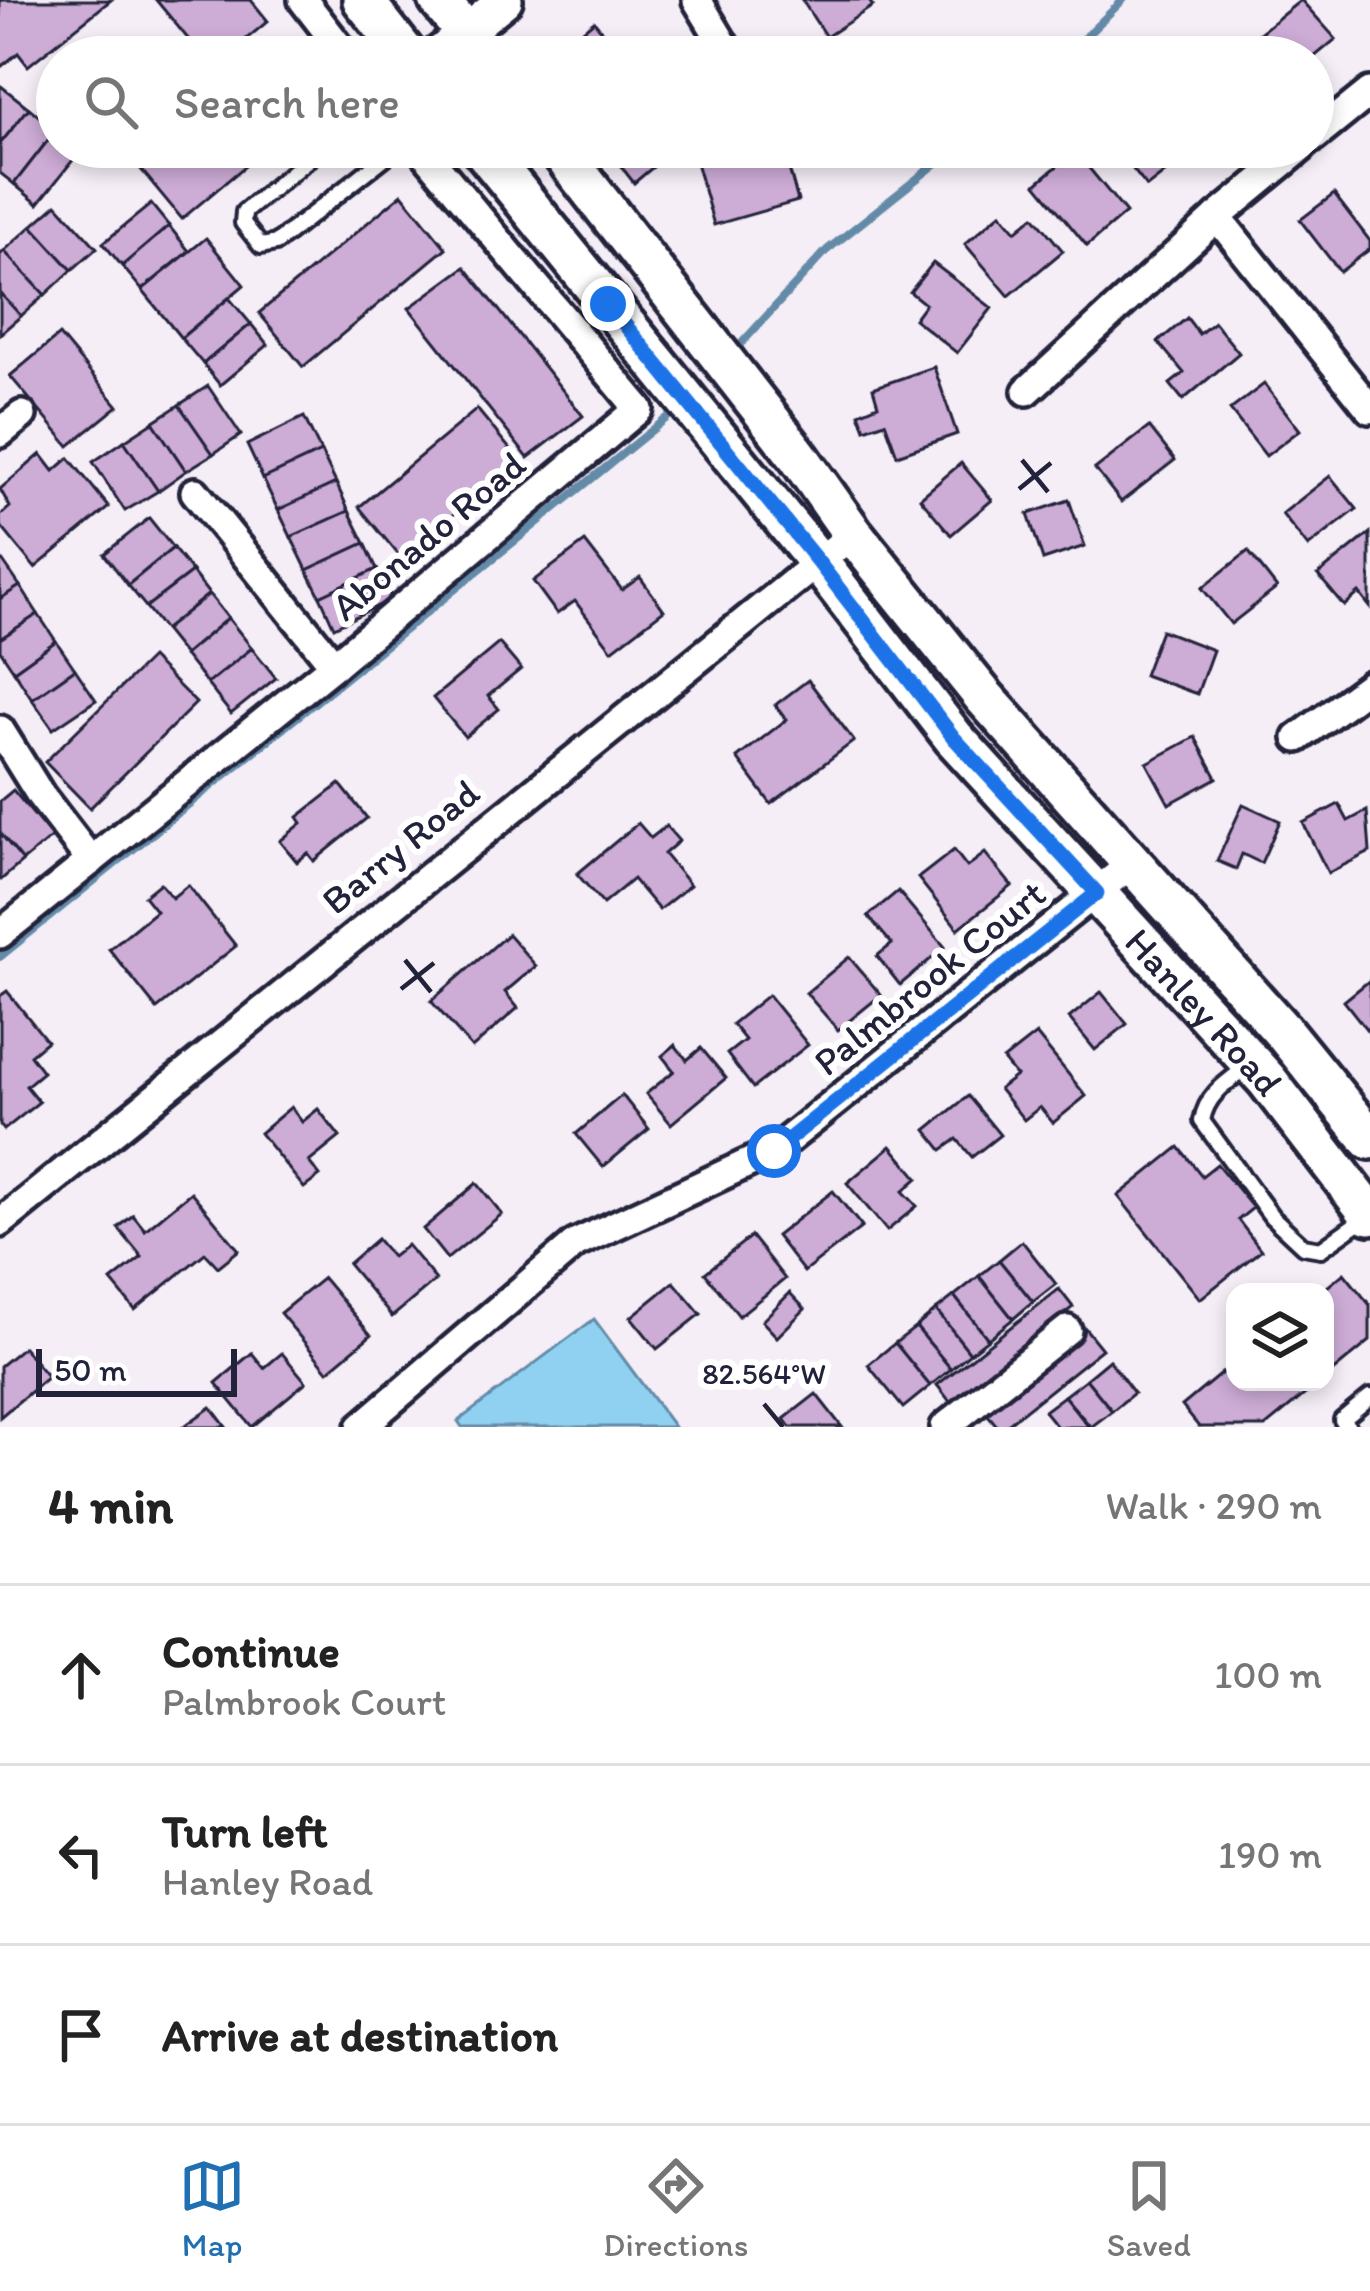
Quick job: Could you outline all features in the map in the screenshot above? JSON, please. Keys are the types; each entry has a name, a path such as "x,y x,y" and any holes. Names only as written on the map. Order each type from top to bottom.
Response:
{"main road":[{"path":"363,0 391,36"},
{"path":"439,0 455,36"},
{"name":"Hanley Road","path":"498,168 819,563 954,738 1252,1063 1365,1195"},
{"name":"Hanley Road","path":"573,168 983,697 1285,1034 1370,1139"}],"street":[{"path":"303,0 331,36"},
{"path":"473,36 505,0"},
{"path":"698,0 720,36"},
{"path":"1334,121 1370,92"},
{"name":"Abonado Road","path":"0,934 334,665 639,409 438,168"},
{"path":"1027,391 1216,217 1276,168"},
{"path":"1216,217 1370,410"},
{"path":"195,492 334,665"},
{"name":"Barry Road","path":"0,1223 853,534"},
{"path":"1298,738 1370,685"},
{"path":"0,730 41,796 92,861"},
{"name":"Palmbrook Court","path":"361,1427 575,1244 774,1151 1130,865"},
{"path":"945,1427 1067,1330"}],"lane":[{"path":"297,168 244,212 243,223 261,247 276,243 371,168"},
{"path":"1252,1063 1221,1086 1204,1106 1202,1121 1273,1217 1303,1246 1321,1249 1365,1195"},
{"path":"1348,1427 1342,1420 1370,1397"}],"water":[{"path":"594,1319 674,1427 462,1427 458,1421"}],"building":[{"path":"0,0 111,0 66,36 36,36 36,60 28,66 18,53 0,63"},
{"path":"156,0 251,0 268,21 250,36 186,36"},
{"path":"802,0 868,0 873,6 828,36"},
{"path":"1301,0 1333,36 1256,36"},
{"path":"594,21 606,36 575,36"},
{"path":"0,87 29,108 0,144"},
{"path":"29,108 36,114 36,156 14,184 0,173 0,144"},
{"path":"36,156 36,168 67,168 38,204 14,184"},
{"path":"140,168 243,168 182,219"},
{"path":"622,168 652,168 634,183"},
{"path":"698,168 789,168 798,201 714,225"},
{"path":"1055,168 1089,168 1126,213 1087,246 1036,184"},
{"path":"1132,168 1171,168 1147,187"},
{"path":"402,194 446,248 303,367 259,313"},
{"path":"1334,194 1370,241 1370,249 1340,272 1300,220"},
{"path":"57,204 97,248 72,270 32,226"},
{"path":"151,204 169,226 122,266 103,243"},
{"path":"1001,213 1016,231 1034,216 1063,251 1009,296 965,244"},
{"path":"32,226 72,270 45,295 4,251"},
{"path":"169,226 189,251 142,290 122,266"},
{"path":"206,238 244,285 181,338 142,290"},
{"path":"4,251 45,295 21,316 0,293 0,255"},
{"path":"933,263 992,308 957,353 914,319 925,304 910,292"},
{"path":"465,267 583,416 528,458 409,308"},
{"path":"0,293 21,316 0,334"},
{"path":"229,298 251,324 203,364 181,338"},
{"path":"1187,318 1199,334 1214,322 1239,353 1183,400 1170,384 1184,373 1158,342"},
{"path":"251,324 268,345 220,385 203,364"},
{"path":"59,335 118,406 69,446 10,376"},
{"path":"934,367 957,434 897,455 885,422 865,429 859,413 878,405 873,388"},
{"path":"1264,384 1300,430 1266,456 1230,410"},
{"path":"208,386 241,435 213,454 179,405"},
{"path":"179,405 213,454 186,471 153,422"},
{"path":"477,409 519,460 401,558 359,507"},
{"path":"304,417 321,452 263,479 247,445"},
{"path":"153,422 186,471 158,491 124,441"},
{"path":"1149,427 1175,460 1121,502 1095,469"},
{"path":"124,441 158,491 125,511 93,462"},
{"path":"321,452 336,483 278,510 263,479"},
{"path":"41,454 54,471 69,458 109,507 35,568 0,525 0,516 10,507 0,489"},
{"path":"961,463 992,500 951,535 920,498"},
{"path":"1330,476 1357,509 1308,547 1282,514"},
{"path":"336,483 349,511 291,537 278,510"},
{"path":"1069,500 1085,546 1043,560 1028,514"},
{"path":"349,511 365,543 307,570 291,537"},
{"path":"149,518 173,548 128,585 104,554"},
{"path":"1370,533 1370,607 1359,593 1344,606 1318,575"},
{"path":"585,542 622,590 640,577 664,610 612,650 575,601 557,614 533,581"},
{"path":"365,543 377,569 320,596 307,570"},
{"path":"173,548 192,572 146,607 128,585"},
{"path":"1248,551 1277,588 1231,624 1202,588"},
{"path":"0,561 20,586 0,599"},
{"path":"377,569 392,599 334,627 320,596"},
{"path":"192,572 209,594 164,630 146,607"},
{"path":"20,586 38,614 0,639 0,599"},
{"path":"209,594 228,618 184,655 164,630"},
{"path":"38,614 56,641 14,671 0,650 0,639"},
{"path":"228,618 252,648 207,684 184,655"},
{"path":"1161,630 1213,650 1197,694 1144,675"},
{"path":"56,641 75,669 32,699 14,671"},
{"path":"499,643 521,669 488,696 499,709 465,737 433,698"},
{"path":"252,648 276,678 231,714 207,684"},
{"path":"151,658 196,703 90,808 45,762"},
{"path":"75,669 96,700 53,729 32,699"},
{"path":"808,680 854,741 771,804 737,758 786,720 775,705"},
{"path":"1195,737 1217,778 1169,804 1147,763"},
{"path":"340,784 367,818 314,861 308,853 297,862 280,841 302,823 298,817"},
{"path":"13,790 52,837 23,861 0,833 0,801"},
{"path":"1243,804 1280,821 1261,863 1242,854 1236,869 1217,861"},
{"path":"1339,804 1348,821 1367,811 1370,852 1328,873 1303,823"},
{"path":"638,823 651,838 666,826 679,841 664,854 690,885 659,910 633,879 603,904 577,874"},
{"path":"0,833 23,861 1,880 0,879"},
{"path":"954,850 967,867 985,853 1012,886 958,929 918,878"},
{"path":"160,883 172,898 188,885 236,946 157,1009 109,949 156,911 144,896"},
{"path":"898,891 945,947 900,985 877,956 892,944 868,916"},
{"path":"508,934 536,966 505,992 518,1008 472,1048 431,1001"},
{"path":"849,957 881,995 838,1030 806,993"},
{"path":"1370,980 1370,1034 1344,1001"},
{"path":"7,991 47,1041 30,1055 43,1072 26,1086 39,1102 4,1130 0,1125 0,996"},
{"path":"1101,992 1127,1024 1095,1050 1069,1018"},
{"path":"768,995 808,1045 753,1088 727,1054 745,1040 732,1024"},
{"path":"1036,1034 1086,1096 1053,1123 1040,1107 1024,1120 999,1089 1016,1076 1003,1060"},
{"path":"675,1045 687,1060 701,1048 726,1078 671,1124 646,1094 674,1071 662,1056"},
{"path":"622,1095 649,1129 603,1167 576,1134"},
{"path":"968,1096 1000,1135 972,1157 957,1139 942,1150 926,1130"},
{"path":"291,1107 302,1122 318,1109 340,1137 309,1162 320,1176 304,1188 260,1133"},
{"path":"891,1146 918,1178 903,1191 917,1206 887,1231 847,1183"},
{"path":"1179,1147 1202,1176 1217,1164 1253,1208 1238,1220 1261,1250 1200,1299 1118,1196"},
{"path":"477,1183 502,1214 447,1259 423,1229"},
{"path":"833,1191 862,1227 804,1272 776,1236"},
{"path":"191,1192 239,1250 218,1267 205,1253 135,1310 111,1281 142,1257 118,1228 133,1215 145,1230"},
{"path":"751,1236 785,1279 739,1316 705,1273"},
{"path":"377,1239 392,1257 407,1245 436,1280 392,1317 348,1264"},
{"path":"1022,1241 1056,1284 1033,1302 999,1260"},
{"path":"999,1260 1033,1302 1013,1319 979,1276"},
{"path":"1344,1273 1370,1305 1370,1341 1334,1371 1334,1283"},
{"path":"979,1276 1013,1319 988,1339 954,1296"},
{"path":"323,1278 371,1335 328,1371 280,1313"},
{"path":"674,1282 701,1314 657,1349 631,1317"},
{"path":"1059,1289 1073,1307 951,1403 937,1385"},
{"path":"790,1293 805,1309 777,1337 762,1321"},
{"path":"954,1296 988,1339 970,1353 936,1310"},
{"path":"936,1310 970,1353 951,1369 916,1327"},
{"path":"916,1327 951,1369 930,1386 895,1343"},
{"path":"1085,1328 1102,1349 1004,1427 998,1427 983,1409"},
{"path":"895,1343 930,1386 903,1408 868,1365"},
{"path":"23,1347 48,1377 0,1417 0,1366"},
{"path":"252,1353 264,1368 282,1353 306,1382 252,1427 216,1383"},
{"path":"1109,1360 1134,1393 1112,1411 1086,1379"},
{"path":"1226,1369 1226,1391 1309,1391 1265,1427 1199,1427 1182,1406"},
{"path":"1086,1379 1112,1411 1091,1427 1064,1396"},
{"path":"816,1394 842,1427 790,1427 784,1419"},
{"path":"1064,1396 1089,1427 1057,1427 1044,1411"},
{"path":"211,1407 226,1427 183,1427"}],"waterway":[{"path":"1086,36 1123,0"},
{"path":"740,345 827,250 930,168"},
{"path":"0,957 667,418"}],"route":[{"path":"608,304 954,738 1097,893 774,1151"}]}
